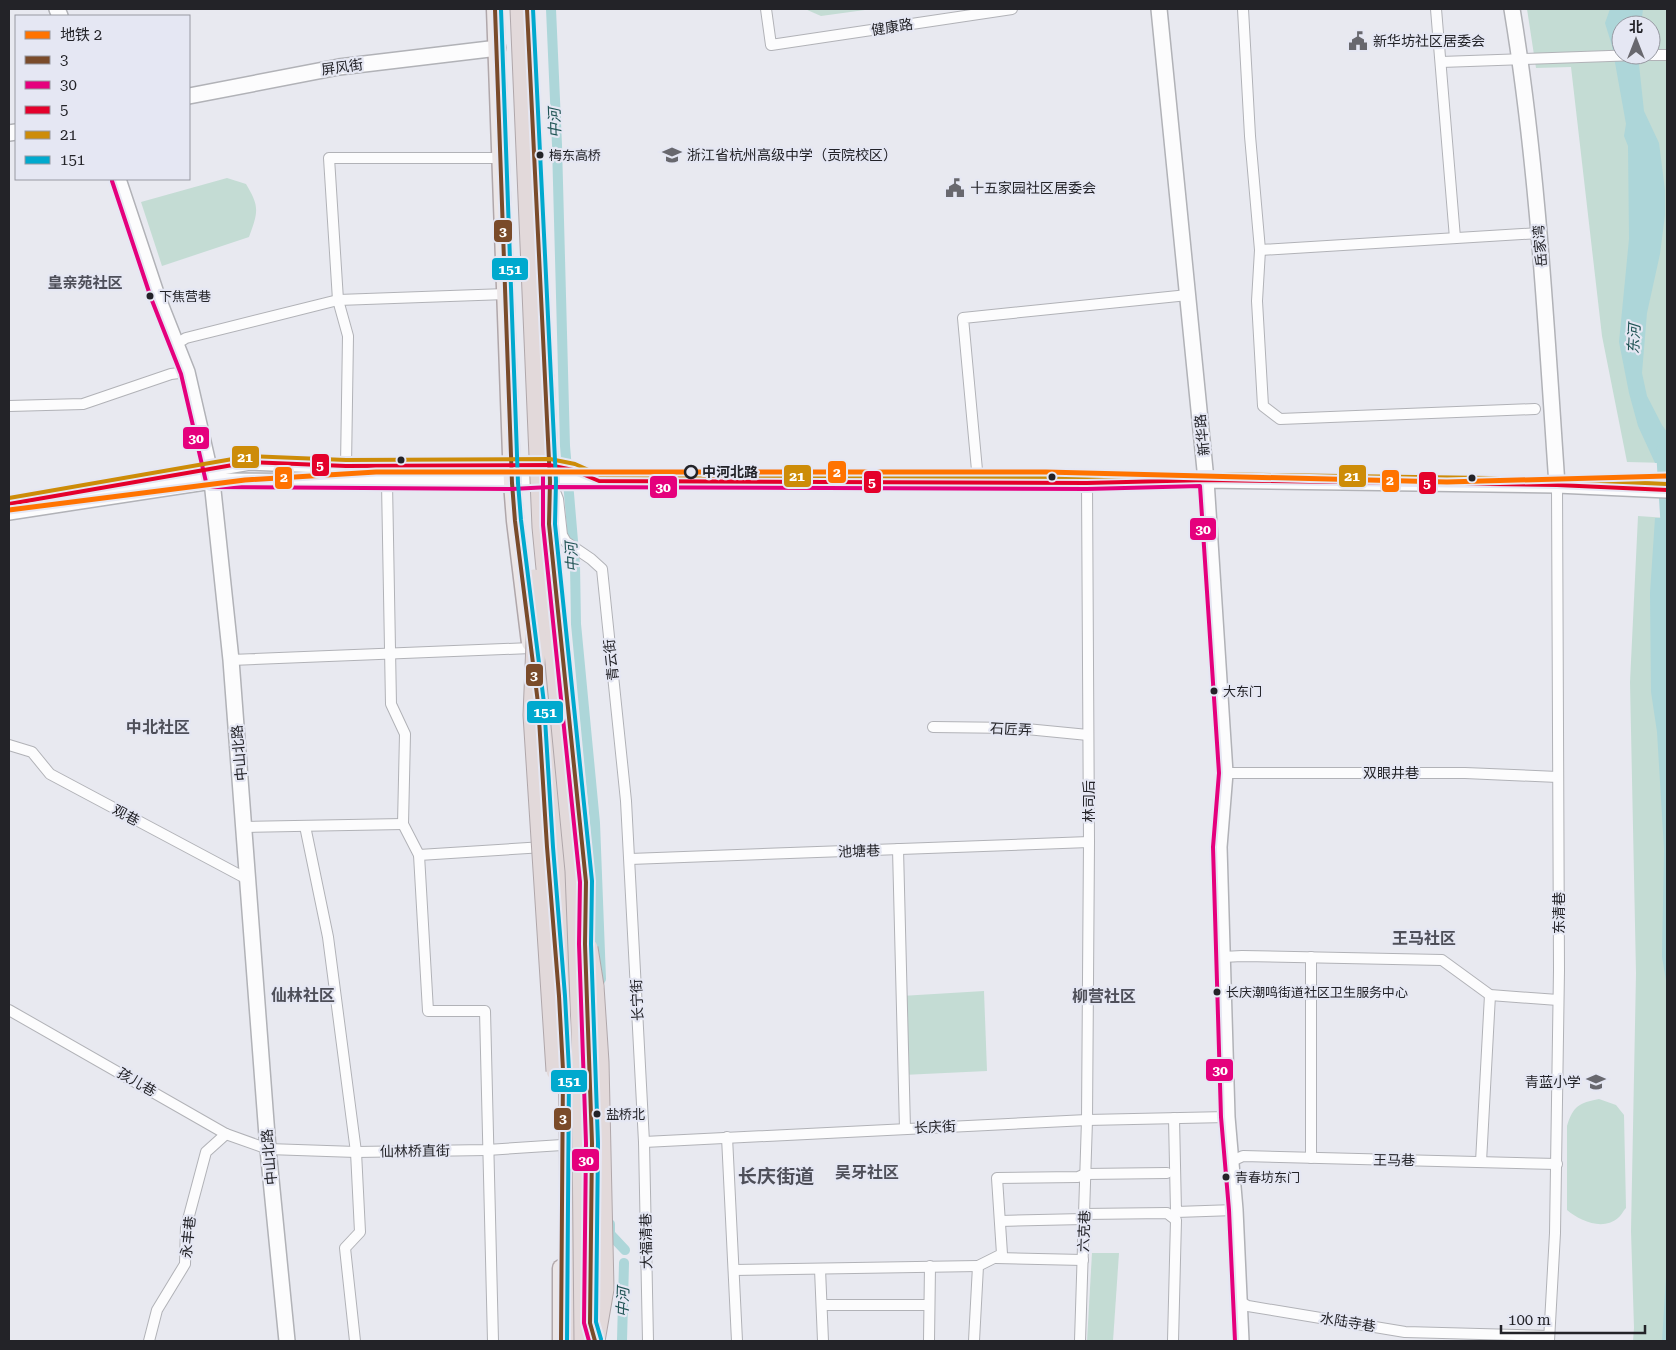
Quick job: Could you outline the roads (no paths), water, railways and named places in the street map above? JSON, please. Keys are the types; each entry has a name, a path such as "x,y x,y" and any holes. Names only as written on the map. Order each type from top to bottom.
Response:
{"highway":[{"path":"508,9 529,515 568,1030 571,1341"},
{"path":"520,9 542,526 574,871 581,1029 584,1341"},
{"path":"537,619 533,715 556,1070 556,1108 562,1145"},
{"path":"574,871 594,986 599,1062 604,1289 595,1341"}],"main road":[{"path":"496,9 512,483 538,703 563,1070 561,1341"},
{"path":"527,9 561,474 549,524 586,882 585,944 592,1143 590,1322 595,1341"},
{"name":"新华路","path":"1159,9 1206,480 1225,773 1219,847 1227,1117 1232,1161 1241,1341"},
{"name":"岳家湾","path":"1512,9 1520,60 1539,233 1557,485"},
{"name":"屏风街","path":"190,96 339,67 498,48"},
{"name":"中山北路","path":"118,180 155,288 187,372 211,475 231,660 268,1149 287,1341"},
{"path":"9,512 211,475 250,462 346,466 512,465 599,481 978,481 1087,483 1206,480 1557,485 1661,490"},
{"path":"9,504 211,475 387,483 512,483 561,474"}],"street":[{"name":"健康路","path":"766,9 772,45 952,13 1012,9"},
{"path":"1243,9 1250,136 1260,250 1257,301 1263,406 1280,419 1535,410"},
{"path":"1436,9 1455,238"},
{"path":"1441,62 1611,57"},
{"path":"346,466 348,336 338,300 329,158 501,158"},
{"path":"1260,250 1539,233"},
{"path":"176,344 186,338 338,300 506,294"},
{"path":"978,481 963,318 1188,295"},
{"path":"9,406 83,404 171,374 187,372"},
{"name":"青云街","path":"561,474 558,499 562,536 566,542 592,559 602,569 626,801 630,859"},
{"path":"387,483 391,704 405,734 403,824 419,855 428,1011 485,1012 493,1341"},
{"name":"林司后","path":"1087,483 1089,842 1087,1120"},
{"name":"东清巷","path":"1549,1339 1557,1164 1557,485"},
{"path":"231,660 531,648"},
{"name":"石匠弄","path":"933,727 1016,728 1088,735"},
{"name":"观巷","path":"9,745 32,752 50,774 249,880"},
{"name":"双眼井巷","path":"1225,773 1465,774 1558,777"},
{"path":"245,828 403,824"},
{"path":"305,826 328,937 356,1152 360,1232 345,1248 355,1341"},
{"name":"池塘巷","path":"630,859 1089,842"},
{"path":"419,855 547,847"},
{"path":"898,849 905,1129"},
{"name":"长宁街","path":"630,859 644,1142"},
{"path":"1223,957 1442,960 1490,995 1558,1000"},
{"path":"1311,957 1311,1158"},
{"path":"1482,1162 1490,995"},
{"name":"孩儿巷","path":"9,1010 226,1134 268,1149"},
{"name":"长庆街","path":"644,1142 1087,1120 1227,1117"},
{"path":"1174,1118 1176,1212 1235,1210"},
{"name":"六克巷","path":"1080,1341 1087,1120"},
{"name":"永丰巷","path":"149,1341 157,1310 186,1264 186,1227 206,1152 226,1134"},
{"path":"727,1137 737,1341"},
{"name":"大福清巷","path":"644,1142 648,1341"},
{"name":"仙林桥直街","path":"268,1149 356,1152 487,1150 562,1145"},
{"name":"王马巷","path":"1232,1161 1243,1156 1557,1164"},
{"path":"734,1270 978,1266 1002,1254 997,1178 1167,1173"},
{"path":"1000,1221 1167,1213 1176,1220 1173,1341"},
{"path":"996,1258 1083,1260"},
{"path":"929,1341 930,1266"},
{"path":"974,1341 978,1266"},
{"path":"820,1269 823,1341"},
{"name":"水陆寺巷","path":"1239,1301 1248,1306 1405,1332 1549,1339"},
{"path":"822,1305 929,1305"}],"water":[{"path":"1610,9 1643,9 1642,15 1611,15 1611,43 1605,23"},
{"path":"1615,65 1639,65 1644,111 1659,143 1665,190 1665,215 1660,254 1647,313 1642,373 1647,396 1667,432 1667,463 1655,463 1638,426 1619,342 1629,239 1628,146 1624,136 1626,124"},
{"path":"1655,518 1667,518 1667,986 1662,957 1664,849 1657,732 1651,692 1650,593"},
{"path":"1667,1261 1667,1341 1662,1341"}],"waterway":[{"name":"中河","path":"551,9 557,145 565,446 575,565 576,624 595,823 601,979"},
{"name":"东河","path":"1661,450 1666,531"},
{"name":"中河","path":"610,1224 610,1234 625,1250"},
{"name":"中河","path":"622,1341 624,1263"}],"metro line":[{"name":"2","path":"9,510 245,480 376,472 1046,472 1447,482 1667,476"}],"place":[{"name":"新华坊社区居委会","path":"1358,41"},
{"name":"梅东高桥","path":"540,155"},
{"name":"浙江省杭州高级中学（贡院校区）","path":"672,155"},
{"name":"十五家园社区居委会","path":"955,188"},
{"name":"下焦营巷","path":"150,296"},
{"name":"中河北路","path":"691,472"},
{"name":"大东门","path":"1214,691"},
{"name":"长庆潮鸣街道社区卫生服务中心","path":"1217,992"},
{"name":"青蓝小学","path":"1596,1082"},
{"name":"盐桥北","path":"597,1114"},
{"name":"青春坊东门","path":"1226,1177"}],"district":[{"name":"皇亲苑社区","path":"85,283"},
{"name":"中北社区","path":"158,727"},
{"name":"王马社区","path":"1424,938"},
{"name":"仙林社区","path":"303,995"},
{"name":"柳营社区","path":"1104,996"},
{"name":"吴牙社区","path":"867,1172"},
{"name":"长庆街道","path":"776,1176"}]}
